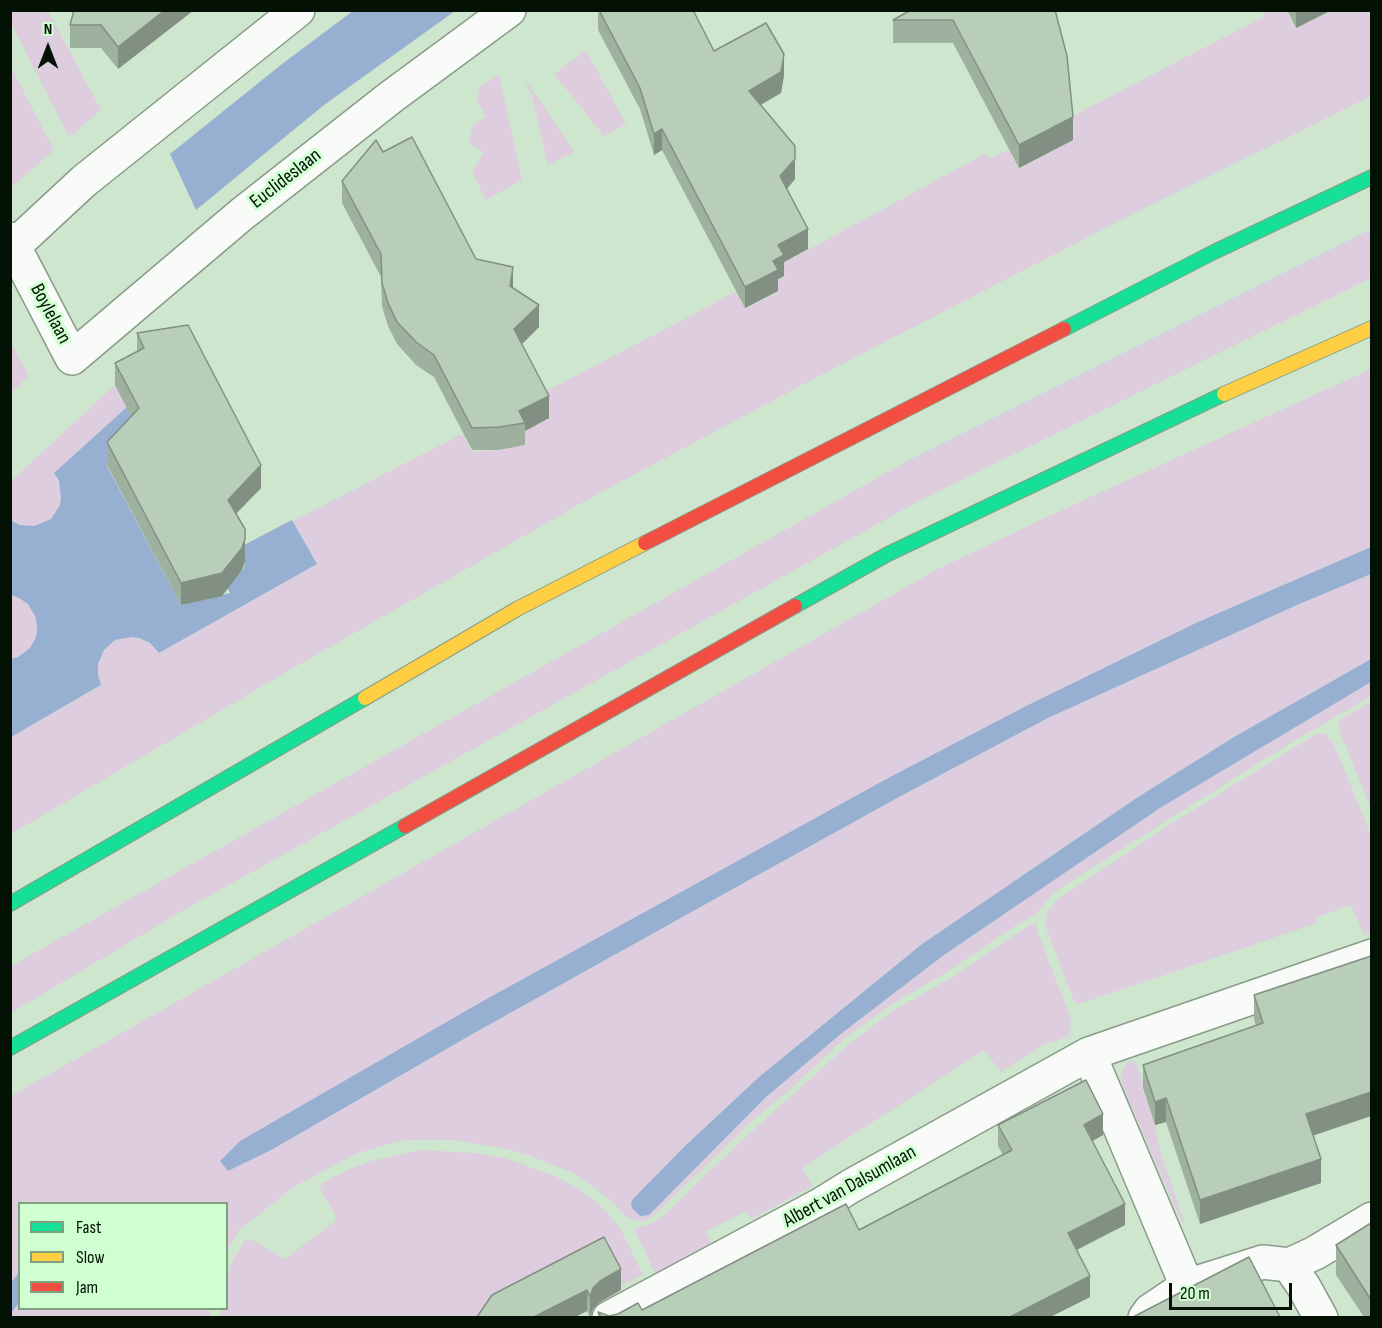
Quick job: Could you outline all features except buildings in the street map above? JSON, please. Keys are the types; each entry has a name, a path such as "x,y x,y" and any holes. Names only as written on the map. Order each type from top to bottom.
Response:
{"highway":[{"path":"10,904 517,609 1214,252 1371,177"},
{"path":"10,1048 888,554 1244,385 1371,328"}],"street":[{"path":"12,243 84,181 298,10"},
{"name":"Euclideslaan","path":"72,358 242,214 396,92 509,10"},
{"name":"Boylelaan","path":"12,243 72,358"},
{"name":"Albert van Dalsumlaan","path":"609,1317 822,1204 1089,1054 1371,956"},
{"path":"1089,1054 1188,1286"},
{"path":"1145,1317 1150,1311 1188,1286 1263,1262 1289,1265 1315,1253 1371,1219"},
{"path":"1289,1265 1321,1317"}],"shaded area":[{"path":"11,10 48,11 101,110 69,137 11,23"},
{"path":"1262,11 1286,11 1295,28 1333,11 1371,11 1371,96 1119,221 821,375 592,497 295,667 11,834 10,737 101,686 98,664 104,650 115,640 139,638 150,643 159,653 317,564 293,521 462,434 471,450 477,452 525,444 520,434 549,417 537,396 736,292 745,308 779,292 774,282 785,276 780,265 985,154 989,159 1009,150 1019,169 1052,151 1059,143 1068,143 1071,139 1071,117 1265,16"},
{"path":"586,50 626,124 604,136 554,74"},
{"path":"10,65 54,150 11,188 10,188"},
{"path":"499,74 522,180 486,200 472,172 484,153 469,143 473,124 487,117 477,102 479,88"},
{"path":"523,76 574,152 548,165 532,96"},
{"path":"1371,229 1371,278 917,502 182,911 11,1013 11,966 911,459"},
{"path":"10,341 29,376 11,393 10,393"},
{"path":"1371,369 1371,547 1198,622 1028,705 890,777 714,877 228,1171 273,1149 476,1032 899,797 1048,718 1297,605 1371,574 1371,659 1234,737 1138,797 922,944 759,1077 685,1146 649,1215 766,1097 842,1033 944,955 1160,808 1371,682 1371,696 1289,744 1071,881 1052,894 1036,915 1021,922 942,975 892,1004 846,1037 786,1093 754,1119 646,1221 637,1221 625,1216 609,1199 584,1180 571,1172 531,1156 508,1149 452,1140 404,1140 358,1153 295,1186 238,1231 228,1249 228,1202 18,1202 18,1274 11,1282 11,1096 938,569"},
{"path":"115,385 127,407 54,473 62,490 61,505 51,519 34,526 20,525 11,520 10,482"},
{"path":"11,595 28,604 36,618 37,628 36,637 30,648 11,659"},
{"path":"1371,702 1371,809 1339,729 1339,723 1342,718"},
{"path":"1318,733 1326,735 1333,742 1371,835 1371,932 1364,935 1351,905 1315,918 1317,923 1079,1004 1074,1001 1046,928 1045,920 1048,911 1058,899 1174,822"},
{"path":"1036,923 1070,1016 1069,1036 1043,1045 1002,1071 984,1050 802,1168 813,1186 751,1219 747,1211 705,1232 712,1245 656,1275 635,1231 636,1227 648,1225 662,1217 739,1143 849,1044 891,1012 953,977 1023,929"},
{"path":"1129,1060 1136,1062 1155,1125 1160,1151 1185,1223 1182,1223 1122,1085 1121,1072"},
{"path":"419,1150 475,1153 505,1158 555,1176 577,1188 602,1207 620,1228 643,1275 619,1287 490,1317 221,1318 221,1310 228,1310 228,1274 233,1260 245,1240 252,1240 285,1259 335,1221 335,1214 320,1189 321,1184 371,1161"},
{"path":"18,1304 18,1310 210,1310 210,1318 11,1318 10,1313"}],"water":[{"path":"353,11 455,11 324,105 196,210 170,154 282,64"},
{"path":"127,407 146,444 133,436 107,466 181,605 230,593 225,583 244,568 245,555 242,546 292,520 317,564 159,653 150,643 139,638 115,640 104,650 98,664 101,685 11,737 11,659 30,648 36,637 37,628 36,618 28,604 11,595 10,520 20,525 34,526 51,519 60,505 61,498 59,481 54,473"},
{"path":"1371,547 1371,574 1297,605 1048,718 740,885 476,1032 273,1149 228,1171 220,1161 240,1141 483,1001 890,777 1028,705 1198,622"},
{"path":"1371,659 1371,682 1160,808 944,955 842,1033 766,1097 649,1215 640,1216 632,1208 633,1199 685,1146 759,1077 922,944 1138,797 1234,737"},
{"path":"18,1274 18,1304 11,1313 11,1282"}],"traffic: fast":[{"path":"1064,329 1214,252 1372,177"},
{"path":"795,606 888,554 1224,394"},
{"path":"10,904 365,698"},
{"path":"10,1048 405,826"}],"traffic: slow":[{"path":"1224,394 1372,328"},
{"path":"365,698 517,609 645,543"}],"traffic: jam":[{"path":"645,543 1064,329"},
{"path":"405,826 795,606"}]}
